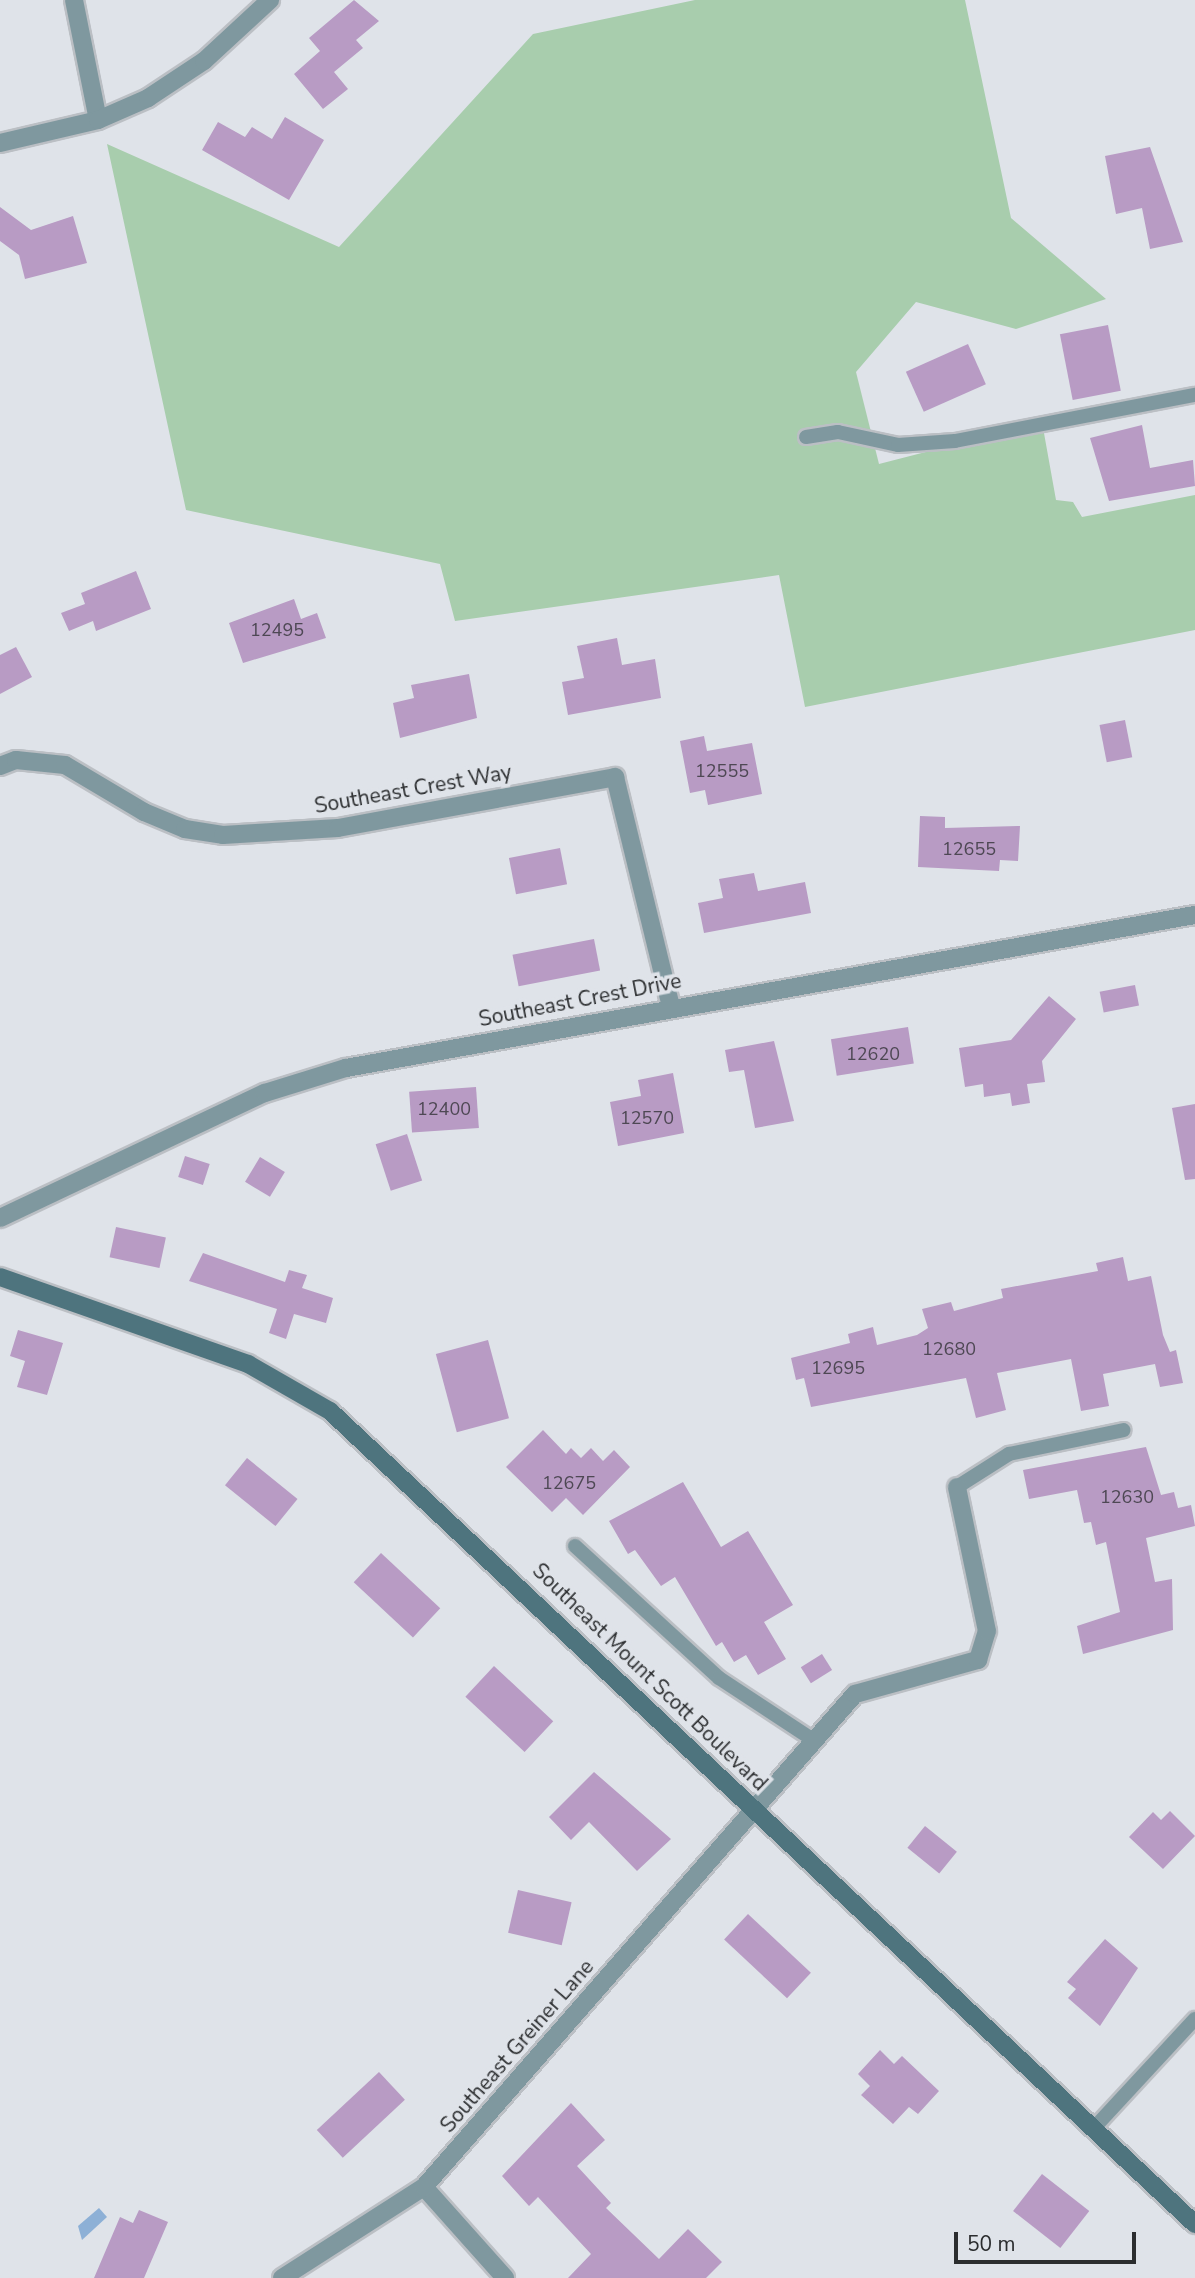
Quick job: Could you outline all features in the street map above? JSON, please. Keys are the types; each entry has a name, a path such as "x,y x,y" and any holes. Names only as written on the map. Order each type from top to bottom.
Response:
{"main road":[{"name":"Southeast Mount Scott Boulevard","path":"0,1277 248,1364 306,1393 403,1473 1195,2224"}],"street":[{"path":"74,0 98,120"},
{"path":"0,143 98,120 178,79 270,0"},
{"name":"Southeast Crest Way","path":"0,766 16,760 65,765 144,813 185,829 223,835 338,828 615,777 670,1006"},
{"name":"Southeast Crest Drive","path":"0,1219 187,1127 312,1077 670,1006 1195,915"},
{"name":"Southeast Greiner Lane","path":"282,2278 424,2187 812,1739 855,1694 969,1665 985,1651 987,1631 957,1487"},
{"path":"424,2187 505,2278"}],"lane":[{"path":"806,436 838,432 898,445 955,441 1195,395"},
{"path":"957,1487 1009,1454 1124,1430"},
{"path":"575,1546 719,1678 812,1739"},
{"path":"1093,2129 1195,2019"}],"green space":[{"path":"695,0 965,0 1011,218 1106,299 1016,329 916,302 856,372 879,464 1042,422 1056,500 1073,502 1082,517 1195,495 1195,630 805,707 779,575 455,621 440,564 186,510 107,144 339,247 533,34"}],"water":[{"path":"99,2208 107,2217 82,2240 78,2226"}],"building":[{"path":"354,0 379,21 356,40 363,48 334,72 348,89 323,109 294,74 320,51 309,38"},
{"path":"285,117 324,140 289,200 202,150 218,122 245,137 252,127 272,139"},
{"path":"1150,147 1183,242 1150,249 1142,208 1116,214 1105,156"},
{"path":"0,207 31,230 73,216 87,263 25,279 19,255 0,241"},
{"path":"1108,325 1121,391 1073,400 1060,334"},
{"path":"968,344 986,384 924,412 906,372"},
{"path":"1142,425 1150,468 1193,460 1195,486 1109,501 1090,438"},
{"path":"136,571 151,609 96,631 93,621 69,631 61,613 85,604 81,593"},
{"path":"294,599 301,619 317,613 326,638 243,663 229,623"},
{"path":"617,638 622,665 655,659 661,698 568,715 562,682 584,678 577,646"},
{"path":"16,647 32,677 0,694 0,655"},
{"path":"469,674 477,718 400,738 393,703 414,698 411,685"},
{"path":"1125,720 1132,757 1107,762 1099,725"},
{"path":"704,736 707,751 752,743 762,794 708,805 705,790 690,793 680,741"},
{"path":"920,816 945,817 945,828 1020,826 1018,861 1000,860 999,871 918,867"},
{"path":"560,848 567,884 516,894 509,858"},
{"path":"754,873 758,891 805,882 811,913 704,933 698,903 723,898 719,879"},
{"path":"594,939 600,970 519,986 513,955"},
{"path":"1135,985 1139,1006 1104,1012 1100,992"},
{"path":"1049,996 1076,1019 1042,1061 1045,1082 1027,1084 1030,1103 1012,1106 1010,1093 984,1097 983,1084 965,1087 959,1048 1011,1040"},
{"path":"908,1027 914,1064 837,1076 831,1039"},
{"path":"774,1041 794,1121 755,1128 744,1070 729,1072 725,1050"},
{"path":"673,1073 684,1133 618,1146 610,1102 641,1096 638,1080"},
{"path":"476,1087 479,1128 412,1133 409,1092"},
{"path":"1195,1104 1195,1179 1185,1180 1172,1108"},
{"path":"407,1134 422,1181 391,1191 376,1144"},
{"path":"185,1156 210,1164 203,1185 178,1177"},
{"path":"260,1157 285,1172 270,1197 245,1182"},
{"path":"116,1227 166,1238 159,1268 110,1257"},
{"path":"203,1253 285,1282 289,1270 307,1275 302,1288 333,1298 326,1323 294,1314 286,1339 269,1333 277,1309 189,1281"},
{"path":"1123,1257 1128,1281 1151,1276 1163,1335 1170,1352 1176,1350 1183,1383 1160,1387 1155,1364 1103,1374 1109,1406 1081,1411 1071,1359 997,1373 1006,1410 976,1418 966,1378 811,1407 804,1378 796,1380 791,1358 850,1343 848,1334 873,1327 877,1345 917,1335 928,1328 922,1309 951,1302 954,1311 1003,1298 1001,1289 1098,1271 1096,1263"},
{"path":"18,1330 63,1343 47,1395 17,1387 25,1361 10,1356"},
{"path":"488,1340 509,1418 457,1432 436,1354"},
{"path":"543,1430 566,1454 571,1448 581,1458 591,1448 603,1461 614,1450 630,1467 583,1515 566,1498 552,1512 506,1467"},
{"path":"1146,1447 1161,1495 1174,1492 1178,1508 1191,1505 1195,1526 1146,1538 1155,1582 1172,1579 1173,1630 1083,1654 1077,1626 1120,1612 1106,1542 1096,1545 1091,1522 1084,1523 1077,1490 1029,1499 1023,1470"},
{"path":"247,1458 298,1499 275,1526 225,1485"},
{"path":"683,1482 721,1547 748,1531 793,1605 764,1622 786,1659 758,1675 746,1655 734,1662 722,1642 716,1646 675,1577 661,1586 635,1550 628,1554 609,1521"},
{"path":"381,1553 440,1608 413,1637 354,1582"},
{"path":"822,1654 832,1670 811,1683 801,1667"},
{"path":"494,1666 553,1721 525,1752 465,1697"},
{"path":"594,1772 671,1839 637,1871 589,1822 571,1840 549,1817"},
{"path":"1170,1811 1195,1836 1163,1869 1129,1837 1153,1812 1161,1820"},
{"path":"925,1826 957,1852 939,1874 907,1848"},
{"path":"518,1890 572,1902 562,1945 508,1933"},
{"path":"748,1914 811,1973 787,1998 724,1940"},
{"path":"1105,1939 1138,1968 1100,2026 1068,1998 1076,1989 1067,1982"},
{"path":"880,2050 894,2064 902,2056 939,2091 918,2114 909,2107 893,2124 861,2095 870,2086 858,2074"},
{"path":"379,2072 405,2100 343,2158 317,2130"},
{"path":"571,2103 605,2140 577,2166 611,2203 606,2208 659,2259 688,2229 722,2262 706,2278 568,2278 591,2254 538,2197 529,2206 502,2176"},
{"path":"1042,2174 1089,2211 1060,2248 1013,2211"},
{"path":"139,2210 168,2222 144,2278 94,2278 120,2217 133,2223"}]}
